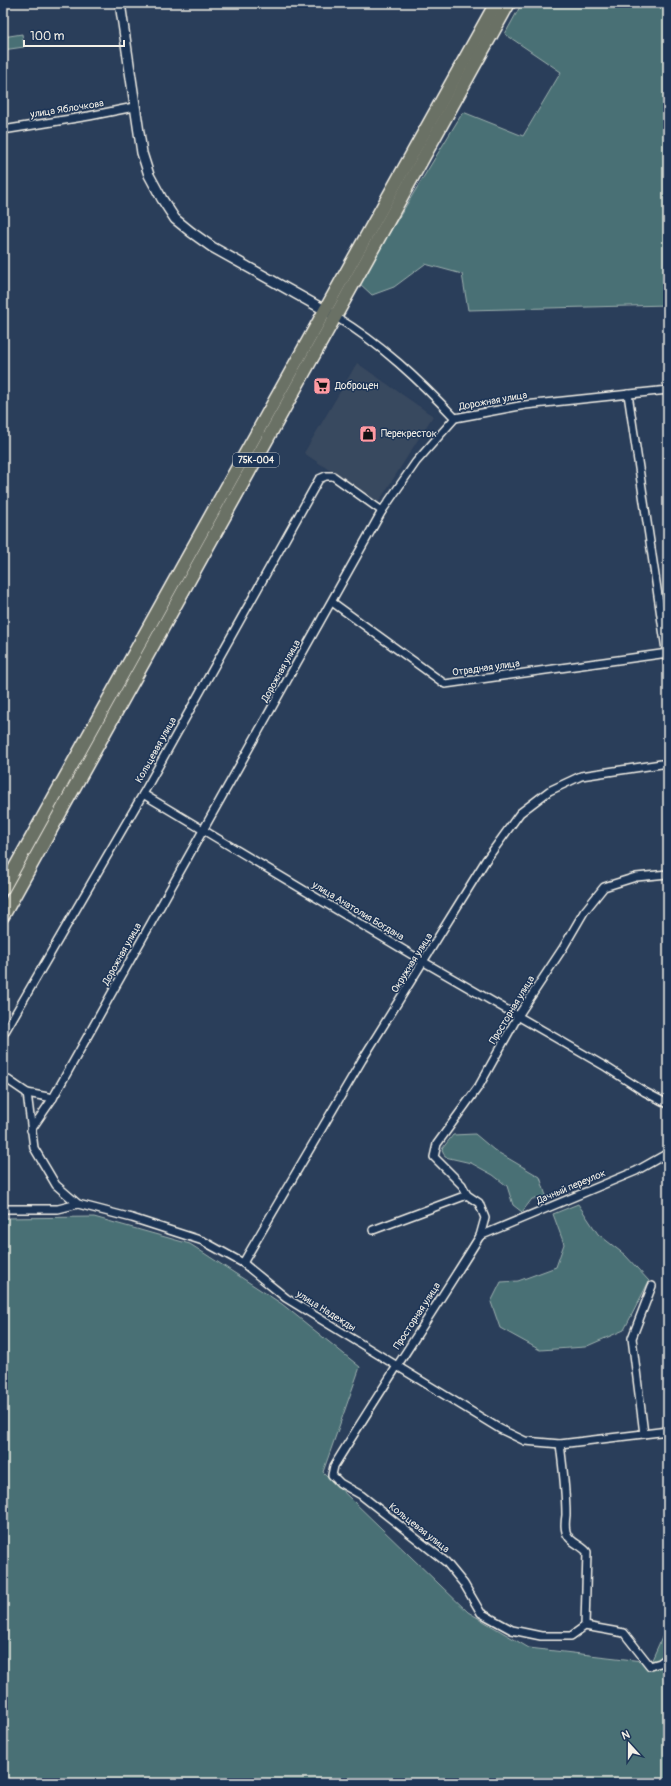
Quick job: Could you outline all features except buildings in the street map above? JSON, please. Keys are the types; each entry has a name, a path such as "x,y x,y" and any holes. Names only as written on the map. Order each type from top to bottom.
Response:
{"highway":[{"name":"75К-004","path":"3,889 496,3"},
{"name":"75К-004","path":"3,916 509,3"}],"street":[{"path":"120,3 134,107 142,153 149,175 175,219 212,247 360,331 427,388 455,418"},
{"name":"улица Яблочкова","path":"3,130 134,107"},
{"name":"Дорожная улица","path":"31,1130 53,1098 382,511 416,462 455,418 525,405 668,390"},
{"path":"628,394 668,663"},
{"name":"Кольцевая улица","path":"3,1035 143,794 319,479 326,476 333,476 382,511"},
{"name":"Отрадная улица","path":"332,602 445,684 667,653"},
{"name":"Окружная улица","path":"243,1263 358,1066 486,860 520,813 549,791 582,776 668,763"},
{"name":"улица Анатолия Богдана","path":"143,794 424,962 668,1104"},
{"name":"Просторная улица","path":"332,1475 334,1466 395,1366 414,1340 480,1236 485,1218 479,1202 467,1196 462,1184 434,1157 437,1144 479,1086 518,1016 563,948 584,912 604,887 636,877 668,874"},
{"path":"3,1079 8,1080 27,1093 53,1098"},
{"name":"улица Надежды","path":"27,1093 34,1148 56,1186 78,1204 132,1218 203,1241 243,1263 286,1298 500,1430 525,1441 560,1444 668,1431"},
{"name":"Дачный переулок","path":"480,1236 636,1171 668,1153"},
{"path":"373,1230 467,1196"},
{"name":"улица Надежды","path":"3,1209 58,1209 78,1204"},
{"path":"644,1434 632,1338 652,1286"},
{"path":"560,1444 565,1485 565,1528 567,1535 572,1541 582,1546 587,1552 584,1626 624,1633 650,1666 660,1663 668,1657"},
{"name":"Кольцевая улица","path":"332,1475 340,1483 361,1495 446,1562 464,1584 481,1613 512,1630 541,1636 571,1636 584,1626"}],"shaded area":[{"name":"Перекресток","path":"357,363 433,416 378,503 304,453"}],"green space":[{"path":"522,3 668,3 668,305 468,310 462,274 425,264 394,287 372,295 359,283 463,112 523,136 561,72 505,34"},
{"path":"22,34 24,47 3,50 3,37"},
{"path":"475,1134 494,1150 540,1177 546,1196 543,1198 532,1199 522,1212 513,1205 507,1186 493,1175 471,1163 445,1157 442,1149 453,1135"},
{"path":"578,1204 598,1234 625,1255 649,1281 624,1330 585,1347 540,1350 500,1328 491,1302 501,1282 518,1281 556,1267 564,1244 553,1214"},
{"path":"94,1217 190,1244 282,1304 360,1367 323,1472 468,1612 529,1648 651,1662 668,1624 668,1783 3,1783 3,1218"}],"place":[{"name":"Доброцен","path":"322,386"},
{"name":"Перекресток","path":"368,434"}]}
